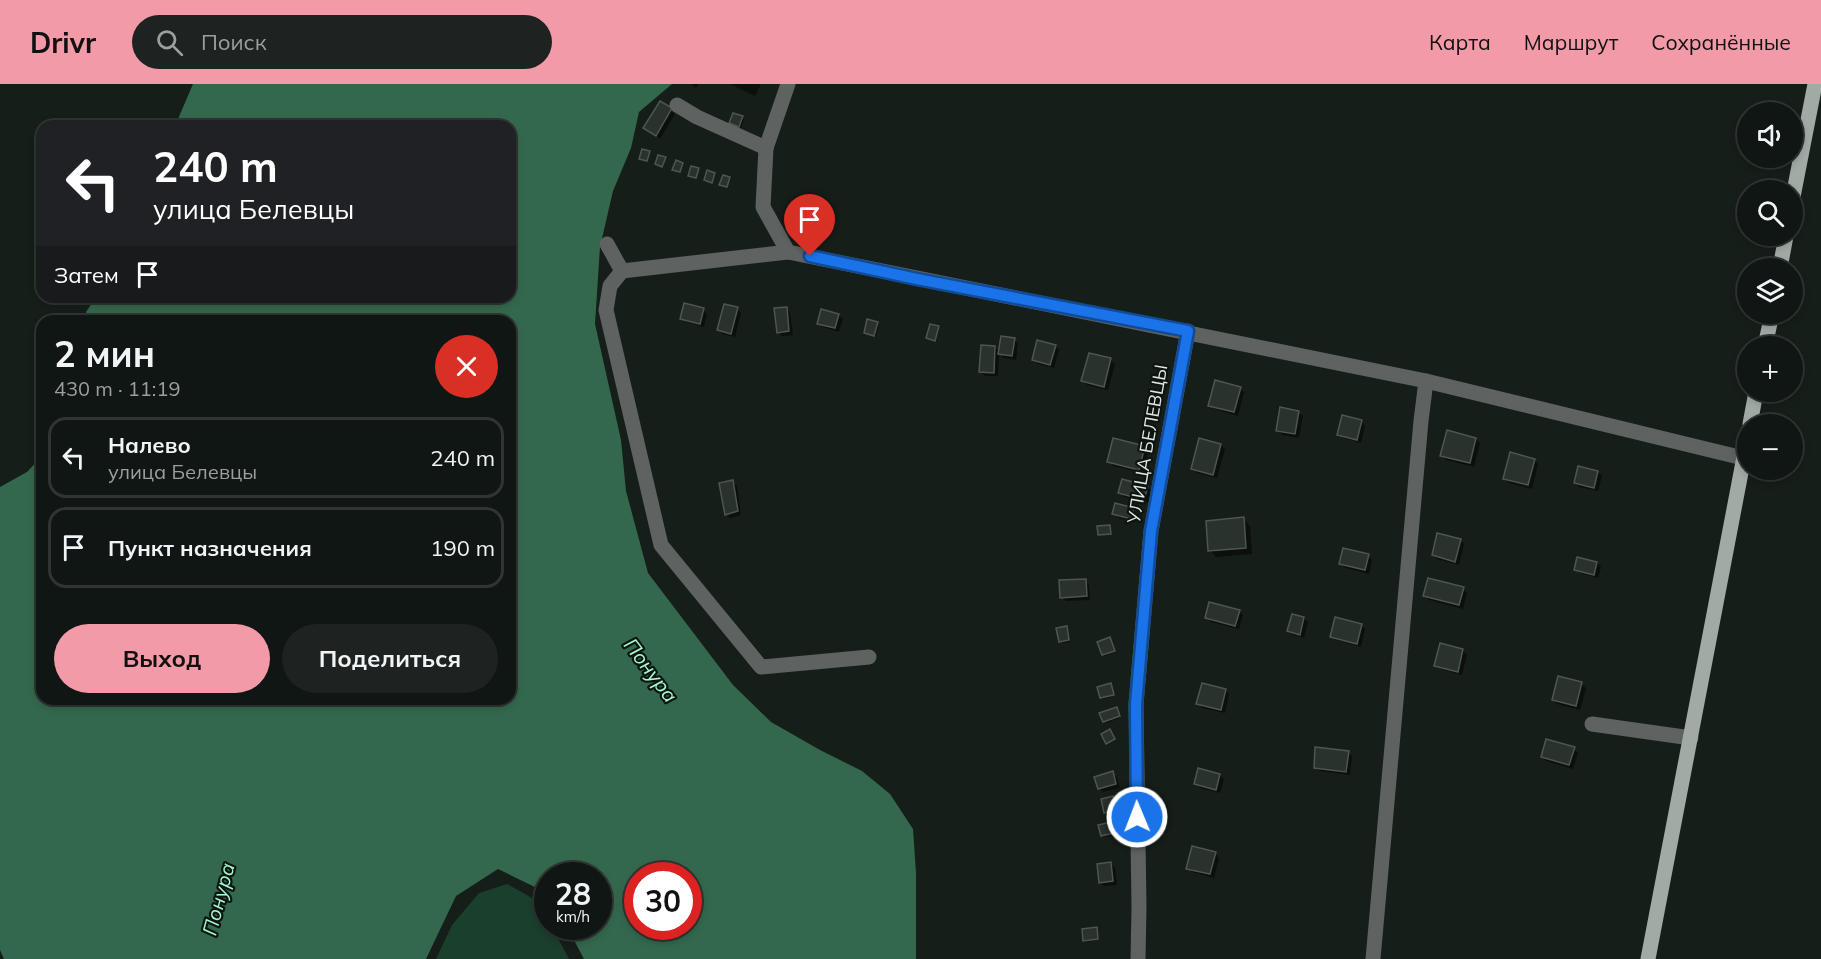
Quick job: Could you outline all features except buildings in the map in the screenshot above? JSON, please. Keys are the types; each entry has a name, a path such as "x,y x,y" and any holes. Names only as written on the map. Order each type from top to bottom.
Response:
{"main road":[{"path":"1796,180 1815,84"},
{"path":"1647,959 1739,480"}],"street":[{"path":"788,84 766,148 763,207 788,252"},
{"path":"677,105 697,117 766,148"},
{"path":"607,244 622,271"},
{"path":"869,657 761,667 661,545 606,310 610,286 622,271 788,252 1188,331 1426,381 1737,457"},
{"name":"УЛИЦА БЕЛЕВЦЫ","path":"1137,959 1137,693 1151,531 1188,331"},
{"path":"1373,959 1426,381"},
{"path":"1592,724 1691,738"}],"shaded area":[{"path":"507,884 534,899 534,940 559,940 569,959 436,959 452,925 479,893"}],"water":[{"name":"Понура","path":"193,84 672,84 639,112 631,148 613,191 600,247 595,324 621,440 626,491 648,573 733,685 771,722 862,771 890,794 913,829 916,873 916,959 584,959 574,940 612,940 612,862 534,862 534,887 498,869 456,896 426,959 4,959 0,950 0,487 27,472 36,462 36,705 516,705 516,315 87,315 86,312 92,303 516,303 516,120 178,120"}],"route":[{"path":"810,256 1188,331 1151,531 1136,704 1137,817"}]}
